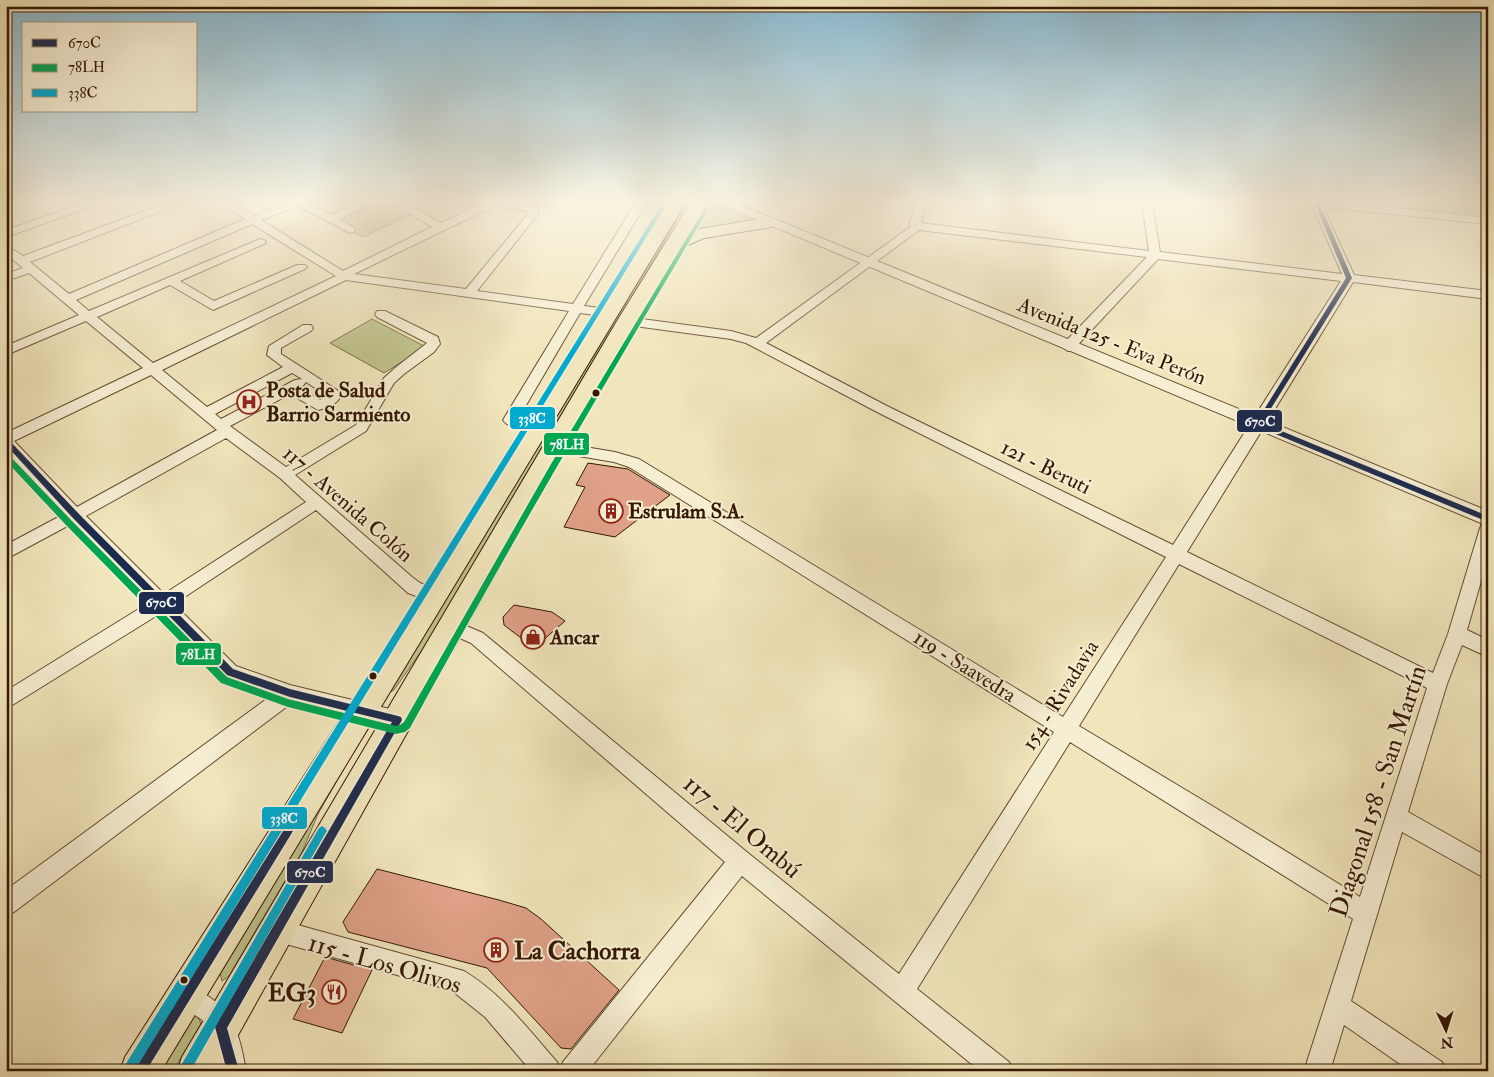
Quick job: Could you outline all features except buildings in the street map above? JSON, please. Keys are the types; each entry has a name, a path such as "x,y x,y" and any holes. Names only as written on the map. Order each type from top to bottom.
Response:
{"main road":[{"path":"196,1071 450,626 555,447 652,252"},
{"path":"139,1071 538,427 668,252"}],"street":[{"name":"117 - Avenida Colón","path":"11,252 224,428 285,474 406,582 414,588 434,596"},
{"path":"6,278 26,265 57,252"},
{"path":"67,299 178,252"},
{"path":"6,351 237,252"},
{"path":"306,252 344,276"},
{"path":"388,252 350,271 340,279 6,440 75,515 230,672 290,693 362,713 398,720"},
{"path":"469,293 500,252"},
{"path":"538,427 513,423 510,420 611,252"},
{"name":"Avenida 125 - Eva Perón","path":"838,252 1488,519"},
{"path":"757,343 880,252"},
{"path":"1132,252 1488,295"},
{"path":"1337,252 1349,278"},
{"path":"1068,347 1154,255"},
{"path":"172,281 213,306 301,267"},
{"name":"121 - Beruti","path":"344,276 577,308 618,317 731,335 757,343 884,410 1438,684"},
{"name":"154 - Rivadavia","path":"903,990 1349,278"},
{"path":"285,474 361,428 367,422 389,382 399,370 430,349 434,344 433,340 380,314"},
{"path":"290,388 315,404 331,400 334,396 274,355 275,346 307,328"},
{"path":"206,413 292,368"},
{"path":"6,553 75,515 308,378"},
{"name":"119 - Saavedra","path":"555,447 634,462 1066,729 1208,814 1365,913"},
{"path":"6,701 163,603 316,502"},
{"name":"Diagonal 158 - San Martín","path":"1317,1071 1438,684 1457,634 1488,528"},
{"name":"117 - El Ombú","path":"450,626 476,638 740,861 903,990 1000,1071"},
{"path":"1457,634 1488,649"},
{"path":"6,904 290,693"},
{"path":"1397,817 1488,868"},
{"path":"572,1071 740,861"},
{"name":"115 - Los Olivos","path":"276,931 456,979 471,987 486,1001 548,1071"},
{"path":"185,996 212,1012 221,1027 233,1071"},
{"path":"1337,1006 1433,1071"}],"green space":[{"path":"655,252 658,252 434,633 394,690 390,692"},
{"path":"372,319 426,347 384,373 330,343"},
{"path":"346,765 318,814 302,852 229,976 222,981 219,970"},
{"path":"191,1013 198,1016 201,1024 173,1071 157,1071"}],"transit line":[{"name":"338C","path":"131,1066 635,252"},
{"name":"78LH","path":"6,456 68,522 224,680 288,703 396,730 402,729 407,725 554,464 681,252"},
{"name":"670C","path":"1338,252 1349,278 1258,424 1488,519"},
{"name":"670C","path":"6,441 75,515 230,672 290,693 398,720 221,1027 233,1071"},
{"name":"670C","path":"139,1071 298,815"},
{"name":"338C","path":"187,1066 322,831"}],"place":[{"name":"Posta de Salud Barrio Sarmiento","path":"249,402"},
{"name":"Estrulam S.A.","path":"611,511"},
{"name":"Ancar","path":"533,637"},
{"name":"La Cachorra","path":"496,950"},
{"name":"EG3","path":"334,992"}]}
